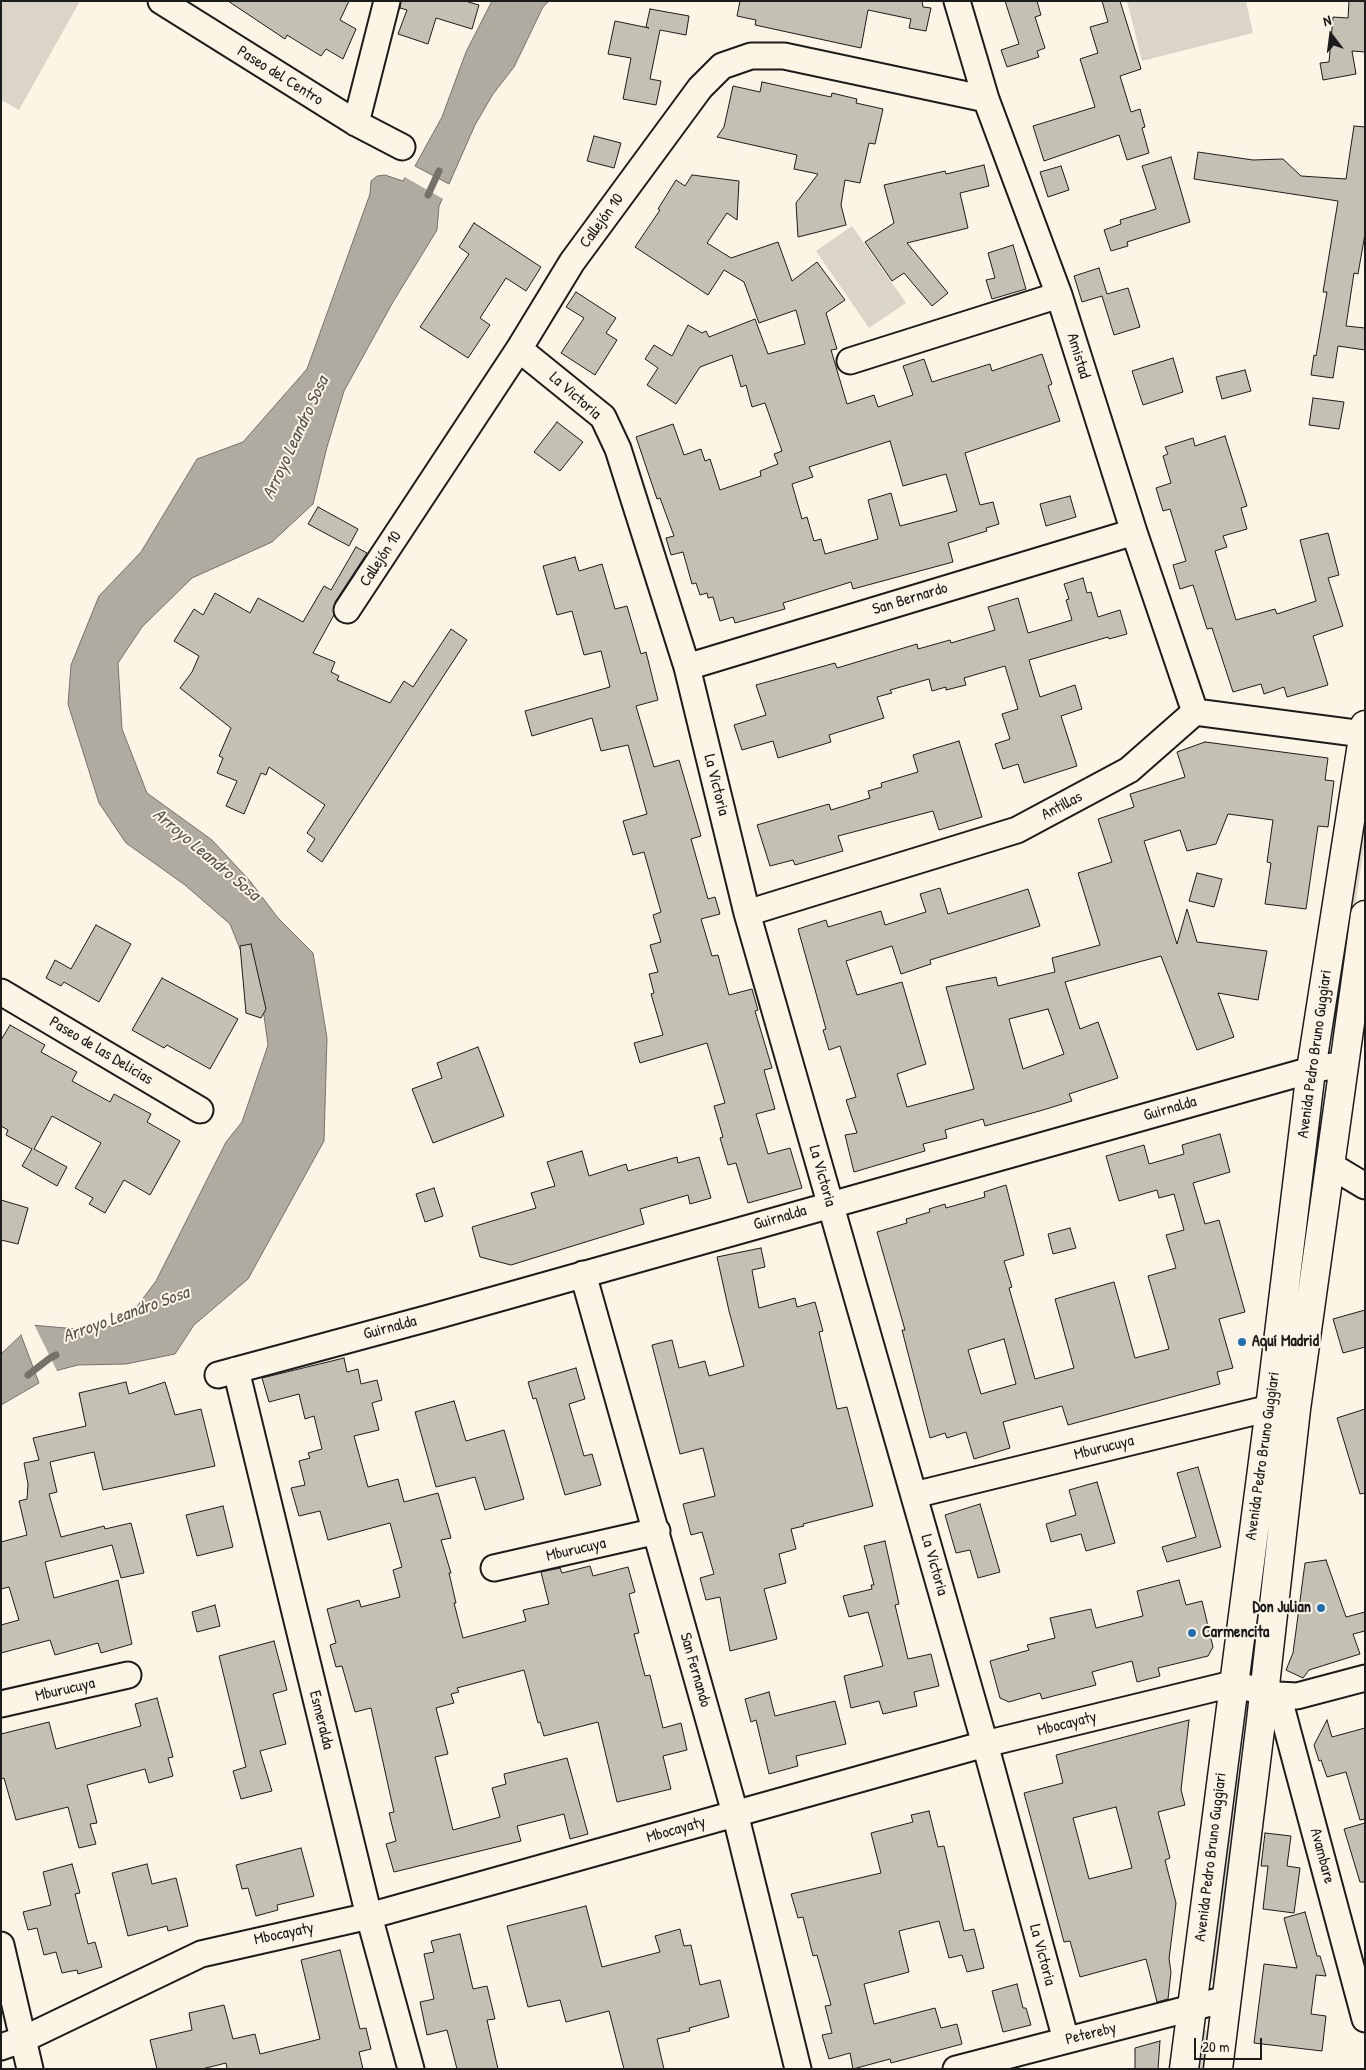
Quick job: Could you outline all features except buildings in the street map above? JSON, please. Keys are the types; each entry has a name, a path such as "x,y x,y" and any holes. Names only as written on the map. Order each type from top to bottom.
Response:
{"main road":[{"name":"Avenida Pedro Bruno Guggiari","path":"1218,2069 1226,1999 1271,1693 1283,1408 1311,1070 1364,730"},
{"name":"Avenida Pedro Bruno Guggiari","path":"1184,2069 1232,1684 1330,1165 1365,915"}],"street":[{"name":"Paseo del Centro","path":"161,1 356,123 402,148"},
{"path":"356,123 387,1"},
{"name":"Amistad","path":"957,1 986,99 1059,294 1134,532 1195,712"},
{"name":"Callejón 10","path":"347,610 519,349 572,262 700,88 722,66 751,56 784,56 986,99"},
{"path":"850,361 1059,294"},
{"name":"La Victoria","path":"519,349 603,417 618,449 687,667 747,913 985,1744 1066,2040"},
{"name":"San Bernardo","path":"687,667 1134,532"},
{"path":"1195,712 1364,730"},
{"name":"Antillas","path":"747,913 1017,830 1129,770 1195,712"},
{"name":"Paseo de las Delicias","path":"1,992 200,1110"},
{"name":"Guirnalda","path":"227,1372 1311,1070 1343,1064"},
{"path":"1330,1165 1365,1186"},
{"name":"San Fernando","path":"583,1274 735,1813 798,2069"},
{"name":"Esmeralda","path":"227,1372 369,1916 411,2069"},
{"name":"Mburucuya","path":"914,1495 1283,1408"},
{"name":"Mburucuya","path":"494,1568 657,1531"},
{"name":"Mburucuya","path":"1,1704 128,1675"},
{"name":"Mbocayaty","path":"12,2043 201,1954 369,1916 985,1744 1232,1684 1271,1693 1297,1696 1365,1678"},
{"name":"Avambare","path":"1271,1693 1365,2019"},
{"path":"1,1945 12,2043 30,2069"},
{"name":"Petereby","path":"956,2069 1226,1999"}],"shaded area":[{"path":"1,1 80,1 19,110 1,100"},
{"path":"1127,1 1246,1 1253,33 1142,61"},
{"path":"852,226 906,303 869,328 816,251"},
{"path":"1365,766 1365,840 1336,1036 1328,1040"},
{"path":"1236,1775 1240,1780 1216,1980 1207,1983"},
{"path":"1203,2028 1209,2033 1205,2069 1192,2069"}],"water":[{"path":"492,1 549,1 543,7 514,67 493,94 475,125 449,184 415,166 442,117 466,52"},
{"path":"407,174 444,195 439,206 437,230 393,302 344,391 327,447 313,504 272,542 192,578 142,627 118,663 122,729 147,793 212,840 250,881 278,918 313,953 327,1038 324,1141 248,1279 194,1325 175,1354 126,1364 78,1365 55,1371 31,1325 77,1329 123,1325 156,1281 226,1142 242,1122 268,1045 259,979 244,959 230,924 185,885 126,843 99,803 68,704 71,665 99,596 141,552 197,459 243,442 307,369 370,194 371,181 377,176 385,175 403,181"},
{"path":"21,1335 39,1383 1,1405 1,1354"}],"pier":[{"path":"406,172 446,193 445,200 403,176"},
{"path":"33,1322 58,1373 53,1373 29,1326"}],"waterway":[{"name":"Arroyo Leandro Sosa","path":"428,195 439,171"},
{"name":"Arroyo Leandro Sosa","path":"28,1375 56,1355"}],"place":[{"name":"Aquí Madrid","path":"1242,1342"},
{"name":"Don Julian","path":"1321,1608"},
{"name":"Carmencita","path":"1192,1633"}]}
